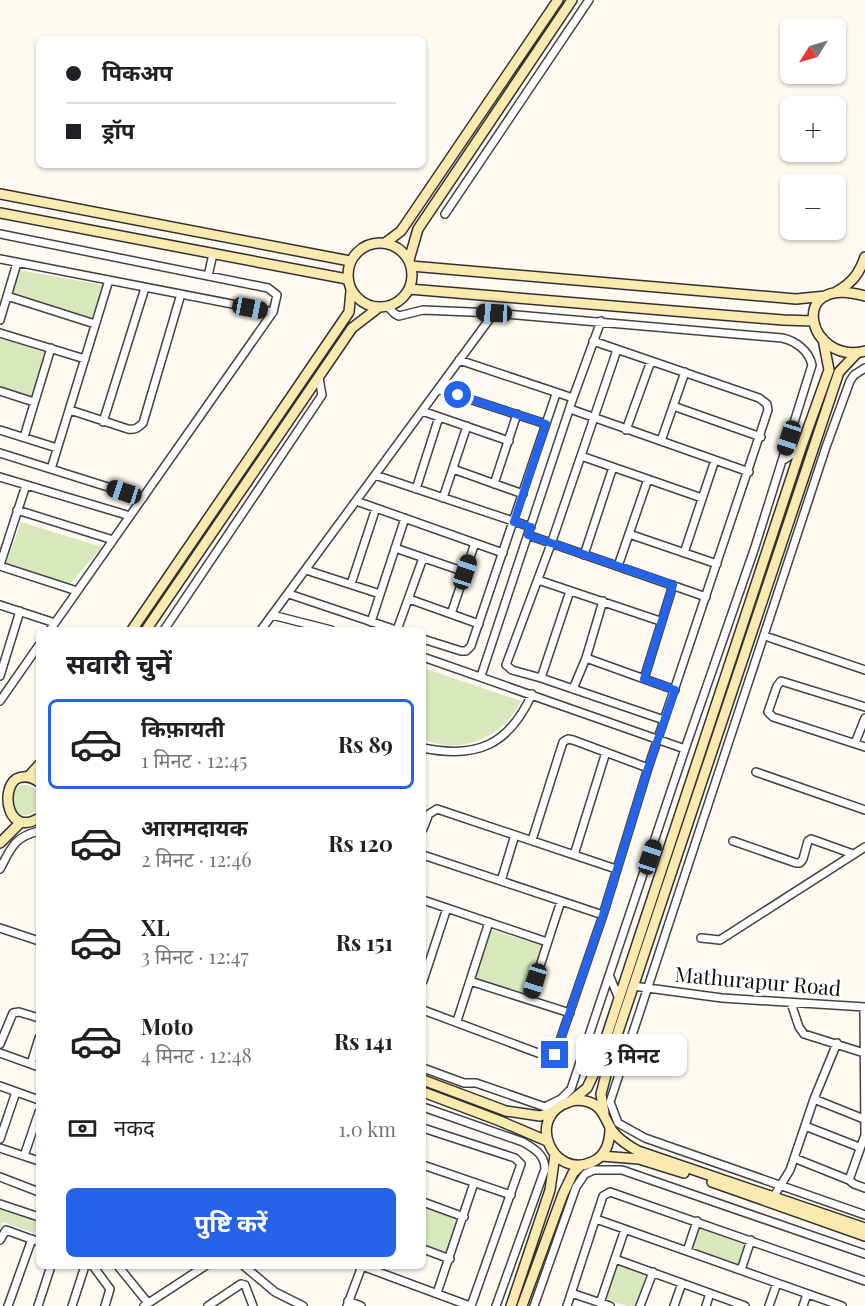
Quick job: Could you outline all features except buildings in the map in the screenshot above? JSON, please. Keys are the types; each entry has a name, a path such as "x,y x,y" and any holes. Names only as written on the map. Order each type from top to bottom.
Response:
{"street":[{"path":"385,243 401,231 558,0"},
{"path":"148,627 352,328 383,307 397,303 409,289 412,282 410,263 418,229 572,0"},
{"path":"445,214 589,0"},
{"path":"0,194 350,261"},
{"path":"0,213 347,279"},
{"path":"0,234 268,288 276,292 278,299 273,312 52,627"},
{"path":"426,1069 464,1083 476,1083 545,1107 571,1089 755,547 812,365 808,355 798,345 782,338 494,313 423,310 399,316 383,307 367,305 358,299 351,291 347,279 350,261 364,246 385,243 394,246 410,263 796,299 826,296"},
{"path":"208,276 213,254"},
{"path":"861,352 846,352 833,347 815,329 812,313 817,302 854,279 860,272 865,257"},
{"path":"0,259 273,312"},
{"path":"0,320 17,263"},
{"path":"51,469 109,280"},
{"path":"103,422 145,288"},
{"path":"409,289 783,321 813,321"},
{"path":"134,627 349,312 351,291"},
{"path":"836,292 850,292 865,296"},
{"path":"70,410 103,422 133,429 142,423 181,294"},
{"path":"7,296 95,324"},
{"path":"263,627 494,313"},
{"path":"481,676 573,398 601,321"},
{"path":"0,333 85,359"},
{"path":"823,339 829,370 801,447 588,1088 572,1100 561,1104 548,1121 547,1141 555,1155 571,1164 580,1165 591,1162 601,1156 607,1148 610,1128 604,1113 601,1094 633,986 839,372 861,352"},
{"path":"426,1011 550,1057 556,1052 603,915 648,768 749,472 768,407 765,402 593,340"},
{"path":"24,437 51,348"},
{"path":"617,350 551,544 506,665 512,670 664,720"},
{"path":"459,360 573,398"},
{"path":"626,429 651,361"},
{"path":"865,368 854,375 850,381 819,466 765,636 610,1097 615,1119 621,1125 650,1140 865,1215"},
{"path":"660,441 685,372"},
{"path":"167,627 322,395 319,378"},
{"path":"438,389 546,424"},
{"path":"0,391 34,402"},
{"path":"426,640 466,651 471,646 556,394"},
{"path":"673,406 760,436"},
{"path":"570,409 749,472"},
{"path":"422,411 509,441"},
{"path":"494,484 517,414"},
{"path":"416,489 439,417"},
{"path":"443,498 467,426"},
{"path":"0,430 57,448"},
{"path":"782,460 801,447"},
{"path":"0,453 143,498"},
{"path":"581,456 702,498"},
{"path":"684,553 715,460"},
{"path":"809,463 819,466"},
{"path":"584,555 613,467"},
{"path":"453,469 523,494"},
{"path":"375,475 531,527"},
{"path":"0,477 130,516"},
{"path":"618,566 648,479"},
{"path":"26,485 0,565 77,591"},
{"path":"356,501 503,553"},
{"path":"351,584 376,508"},
{"path":"17,510 113,540"},
{"path":"371,622 405,518"},
{"path":"629,534 717,564"},
{"path":"528,535 706,597"},
{"path":"451,614 475,543"},
{"path":"395,548 465,572"},
{"path":"398,627 423,558"},
{"path":"306,570 380,594"},
{"path":"538,580 660,621"},
{"path":"644,679 660,621 673,585"},
{"path":"541,678 570,591"},
{"path":"289,594 387,627"},
{"path":"409,600 479,624"},
{"path":"573,689 586,658 603,601"},
{"path":"0,605 55,623"},
{"path":"0,676 20,611"},
{"path":"272,615 319,627"},
{"path":"765,636 865,670"},
{"path":"0,701 36,649"},
{"path":"426,658 685,749"},
{"path":"586,658 675,690"},
{"path":"865,707 781,681 768,712 773,717 865,747"},
{"path":"426,749 448,753 470,751 491,744 509,731 523,714 532,694"},
{"path":"855,743 865,718"},
{"path":"532,840 562,742 568,739 573,740 648,768"},
{"path":"574,855 606,752"},
{"path":"28,777 36,768"},
{"path":"756,772 865,810"},
{"path":"36,781 28,777 19,777 4,784 2,796 2,809 9,817 21,822 36,819"},
{"path":"426,822 429,814 437,809 616,869"},
{"path":"0,843 21,822"},
{"path":"0,869 13,843 29,833 36,832"},
{"path":"501,881 515,834"},
{"path":"733,841 796,863 800,863 803,859 808,841 811,839 854,854"},
{"path":"701,938 710,941 720,940 865,847"},
{"path":"426,856 603,915"},
{"path":"426,901 547,942"},
{"path":"529,1000 561,901"},
{"path":"426,972 447,908"},
{"path":"457,1021 489,922"},
{"path":"0,928 36,940"},
{"path":"610,977 619,999"},
{"path":"470,981 570,1013"},
{"name":"Mathurapur Road","path":"633,986 722,998 865,1007"},
{"path":"791,1003 799,1027 804,1034 864,1053"},
{"path":"849,1180 865,1135 865,1007"},
{"path":"0,1044 13,1013 19,1011 36,1017"},
{"path":"774,1196 790,1170 814,1099 837,1043"},
{"path":"31,1064 36,1048"},
{"path":"0,1053 36,1066"},
{"path":"426,1081 506,1111 540,1116 553,1112"},
{"path":"0,1086 36,1099"},
{"path":"0,1139 16,1092"},
{"path":"426,1093 547,1141"},
{"path":"814,1099 864,1119"},
{"path":"572,1100 596,1105 604,1113"},
{"path":"426,1108 524,1142 536,1150 545,1162 545,1169 496,1306"},
{"path":"24,1156 36,1121"},
{"path":"805,1126 859,1147"},
{"path":"610,1128 627,1145 638,1151 865,1227"},
{"path":"370,1269 471,1306 521,1164 518,1159 426,1129"},
{"path":"0,1148 36,1160"},
{"path":"511,1306 550,1190 555,1155"},
{"path":"601,1156 639,1159 865,1236"},
{"path":"794,1158 865,1188"},
{"path":"522,1306 563,1194 573,1173 580,1165"},
{"path":"426,1166 511,1195"},
{"path":"534,1306 574,1191 585,1174 594,1170 622,1170 865,1254"},
{"path":"0,1177 36,1190"},
{"path":"437,1293 474,1183"},
{"path":"567,1306 603,1196 610,1192 865,1281"},
{"path":"426,1203 464,1217"},
{"path":"0,1204 36,1216"},
{"path":"596,1220 838,1305"},
{"path":"687,1251 697,1221"},
{"path":"600,1303 626,1229"},
{"path":"0,1240 6,1230 36,1241 8,1306 0,1302"},
{"path":"741,1270 751,1240"},
{"path":"426,1250 450,1259"},
{"path":"615,1259 734,1304 745,1306"},
{"path":"38,1306 50,1269"},
{"path":"72,1306 84,1269"},
{"path":"95,1269 110,1289 105,1306"},
{"path":"120,1269 146,1305 200,1269"},
{"path":"248,1269 275,1292 303,1306"},
{"path":"361,1269 347,1304 361,1306"},
{"path":"640,1306 653,1272"},
{"path":"674,1306 682,1283"},
{"path":"769,1306 777,1283"},
{"path":"210,1305 241,1284 245,1285 253,1306"},
{"path":"571,1293 610,1306"},
{"path":"706,1306 710,1293"},
{"path":"803,1306 807,1294"}],"green space":[{"path":"20,270 102,285 93,319 11,295"},
{"path":"0,338 46,353 32,398 0,388"},
{"path":"21,522 102,547 70,584 6,563"},
{"path":"426,669 521,701 504,725 479,740 466,744 437,744 426,740"},
{"path":"19,786 31,786 36,789 36,811 31,814 19,814 11,806 11,794"},
{"path":"489,929 542,946 526,996 473,980"},
{"path":"426,1205 462,1218 449,1253 426,1245"},
{"path":"0,1208 36,1221 36,1234 3,1222 0,1229"},
{"path":"699,1228 746,1245 739,1265 692,1248"},
{"path":"619,1263 647,1273 635,1306 627,1306 606,1299"}],"route":[{"path":"458,395 546,424 514,522 531,527 528,535 673,585 660,621 644,679 675,690 648,768 603,915 555,1055"}]}
